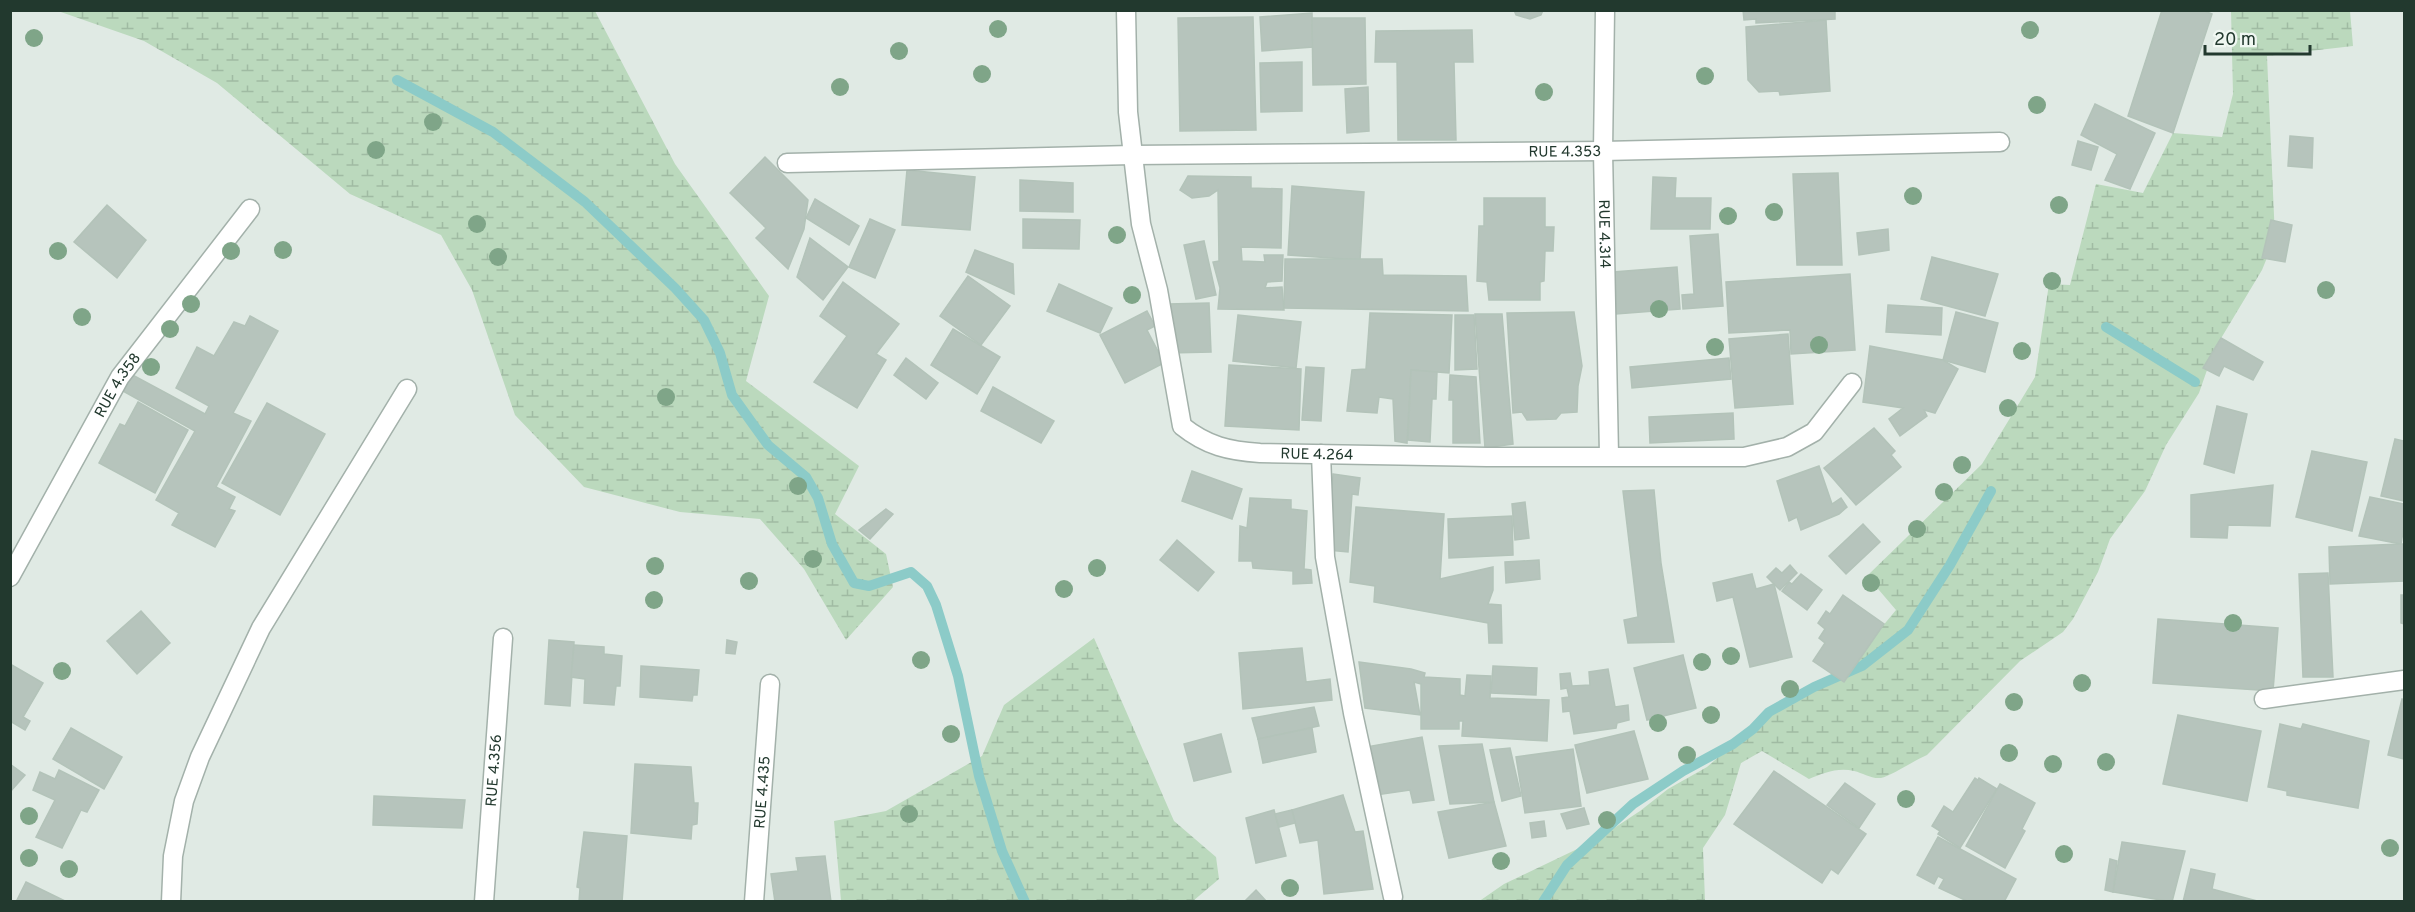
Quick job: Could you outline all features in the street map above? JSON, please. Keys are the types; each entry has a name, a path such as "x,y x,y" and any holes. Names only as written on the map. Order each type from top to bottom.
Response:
{"street":[{"name":"RUE 4.264","path":"1126,10 1128,112 1142,224 1158,291 1182,426 1199,439 1240,452 1487,457 1744,457 1787,447 1814,432 1852,383"},
{"name":"RUE 4.314","path":"1605,10 1603,151 1609,456"},
{"name":"RUE 4.353","path":"787,163 1132,155 1603,151 2000,142"},
{"name":"RUE 4.358","path":"10,577 120,377 250,208"},
{"path":"171,902 173,856 184,801 205,746 261,628 407,389"},
{"path":"1321,454 1324,557 1353,713 1393,897"},
{"name":"RUE 4.356","path":"484,902 503,638"},
{"path":"2264,699 2404,680"},
{"name":"RUE 4.435","path":"754,902 770,684"}],"green space":[{"path":"58,11 595,11 675,164 769,296 746,381 859,466 835,514 886,554 893,587 846,640 804,569 760,519 680,512 584,487 515,415 472,290 441,235 350,194 217,83 144,41"},
{"path":"2231,11 2350,11 2353,46 2267,56 2275,238 2262,270 2214,350 2199,393 2166,445 2145,491 2110,539 2098,572 2073,619 2063,632 2020,661 1927,755 1885,777 1874,778 1854,771 1836,770 1809,779 1762,751 1741,763 1725,815 1703,848 1705,901 1478,902 1504,884 1596,840 1668,789 1707,767 1745,734 1768,718 1769,712 1843,674 1896,610 1867,576 1982,464 2035,377 2049,284 2070,285 2096,184 2143,193 2173,133 2222,137 2233,94"},
{"path":"1094,638 1174,821 1216,857 1219,879 1193,901 841,901 834,821 886,811 982,756 1004,705"}],"building":[{"path":"1514,10 1543,10 1541,15 1530,19 1516,15"},
{"path":"1743,10 1835,10 1835,19 1756,23 1756,19 1744,20"},
{"path":"2162,10 2202,10 2212,14 2173,133 2128,116"},
{"path":"1312,13 1313,47 1262,51 1260,17"},
{"path":"1253,17 1256,130 1180,131 1178,18"},
{"path":"1312,18 1365,18 1366,84 1313,85"},
{"path":"1826,20 1830,91 1780,95 1779,91 1759,92 1748,80 1746,27"},
{"path":"1472,30 1473,62 1454,62 1456,140 1398,140 1397,62 1375,62 1376,31"},
{"path":"1302,62 1302,111 1261,112 1260,63"},
{"path":"1368,87 1369,131 1347,133 1345,89"},
{"path":"2095,104 2155,133 2130,189 2105,180 2117,154 2081,135"},
{"path":"2290,136 2313,138 2312,168 2288,166"},
{"path":"2078,141 2098,147 2091,170 2072,165"},
{"path":"765,157 808,200 804,229 788,269 756,238 766,228 730,193"},
{"path":"907,170 975,177 970,230 902,225"},
{"path":"1838,173 1842,265 1797,265 1793,174"},
{"path":"1188,176 1251,177 1251,188 1282,189 1281,248 1241,247 1242,261 1265,262 1264,255 1283,255 1282,281 1267,282 1265,288 1282,287 1284,310 1218,309 1220,288 1213,262 1219,261 1218,190 1209,196 1192,198 1180,190"},
{"path":"1653,177 1676,178 1675,198 1711,198 1710,229 1651,229"},
{"path":"1020,180 1073,183 1073,212 1020,211"},
{"path":"1292,186 1364,192 1360,260 1288,255"},
{"path":"1484,198 1545,198 1545,227 1554,227 1553,251 1545,251 1544,281 1540,282 1540,300 1489,300 1487,282 1477,281 1479,226 1484,226"},
{"path":"815,199 859,226 849,245 806,218"},
{"path":"107,205 146,240 117,278 74,242"},
{"path":"870,219 895,230 875,278 849,267"},
{"path":"1023,219 1080,220 1079,249 1023,248"},
{"path":"2271,220 2292,225 2285,262 2262,258"},
{"path":"1888,229 1889,250 1859,255 1857,233"},
{"path":"1718,234 1723,306 1683,309 1682,295 1694,294 1690,236"},
{"path":"810,238 848,267 823,300 797,277"},
{"path":"1204,241 1216,295 1196,299 1184,245"},
{"path":"975,250 1013,264 1014,294 966,272"},
{"path":"1932,257 1998,274 1985,316 1921,299"},
{"path":"1285,259 1382,259 1383,275 1466,276 1468,311 1284,308"},
{"path":"1677,267 1680,309 1616,314 1613,272"},
{"path":"1850,274 1855,350 1791,354 1790,330 1729,333 1726,282"},
{"path":"968,276 1010,306 981,345 940,316"},
{"path":"843,282 899,324 876,354 886,360 857,408 814,382 847,336 820,316"},
{"path":"1059,284 1112,308 1100,333 1047,311"},
{"path":"1209,303 1211,352 1170,353 1168,304"},
{"path":"1888,305 1942,308 1941,335 1886,332"},
{"path":"1147,311 1155,326 1147,330 1164,363 1125,383 1100,335"},
{"path":"1574,312 1582,366 1578,386 1577,412 1561,413 1556,419 1527,420 1522,412 1513,413 1507,313"},
{"path":"1956,312 1998,323 1985,372 1943,360"},
{"path":"1370,313 1452,315 1449,373 1411,370 1407,443 1395,441 1393,399 1379,397 1377,413 1347,411 1352,370 1366,369"},
{"path":"1475,314 1502,314 1513,444 1485,448"},
{"path":"1238,315 1301,322 1296,368 1233,361"},
{"path":"1455,315 1474,315 1477,369 1455,370"},
{"path":"250,316 278,331 233,413 251,421 216,487 235,497 229,509 235,511 215,547 172,525 179,513 156,500 195,431 121,390 129,373 205,414 209,406 176,388 197,347 214,356 234,322 245,326"},
{"path":"953,329 1000,357 977,394 931,365"},
{"path":"1788,334 1793,404 1735,408 1729,339"},
{"path":"2221,338 2263,362 2253,380 2224,366 2219,376 2203,368"},
{"path":"1870,346 1943,360 1958,369 1935,413 1924,410 1927,416 1900,436 1889,419 1903,408 1863,402"},
{"path":"906,358 938,383 926,399 894,375"},
{"path":"1729,358 1731,379 1632,388 1630,367"},
{"path":"1229,365 1301,369 1299,430 1225,426"},
{"path":"1306,367 1324,368 1321,421 1302,420"},
{"path":"1411,370 1437,372 1436,399 1432,399 1430,442 1408,440"},
{"path":"1450,375 1476,377 1480,443 1453,443 1453,400 1449,400"},
{"path":"993,387 1054,421 1041,443 981,411"},
{"path":"138,402 188,430 155,493 99,463 120,424 125,426"},
{"path":"267,403 325,434 280,515 222,483"},
{"path":"2217,406 2247,414 2234,473 2204,464"},
{"path":"1733,413 1734,439 1650,443 1649,417"},
{"path":"1874,428 1895,451 1891,455 1901,467 1856,505 1824,468"},
{"path":"2395,439 2404,441 2404,501 2381,496"},
{"path":"2312,451 2367,462 2352,531 2296,517"},
{"path":"1819,466 1832,504 1841,498 1847,507 1839,514 1801,530 1797,517 1789,521 1777,481"},
{"path":"1192,471 1242,489 1232,519 1182,501"},
{"path":"1333,474 1360,478 1358,495 1352,494 1348,552 1328,550"},
{"path":"2273,485 2270,526 2228,525 2227,538 2191,537 2191,495"},
{"path":"1654,490 1661,563 1674,642 1628,643 1624,620 1638,617 1623,491"},
{"path":"2370,497 2404,504 2401,544 2359,536"},
{"path":"1250,498 1291,500 1291,509 1307,511 1304,569 1311,570 1312,583 1293,584 1293,571 1253,568 1252,561 1239,561 1240,526 1247,528"},
{"path":"1525,502 1529,538 1515,540 1512,504"},
{"path":"1356,507 1444,514 1440,579 1493,567 1493,590 1488,604 1501,605 1502,643 1489,643 1488,623 1374,602 1375,586 1350,582"},
{"path":"886,509 893,514 870,539 859,530"},
{"path":"1512,516 1513,555 1449,558 1448,519"},
{"path":"1863,524 1880,542 1846,574 1829,556"},
{"path":"1177,540 1214,572 1198,591 1160,560"},
{"path":"2404,544 2404,581 2330,584 2329,547"},
{"path":"1539,560 1540,579 1506,583 1505,562"},
{"path":"1790,565 1797,573 1780,590 1767,577 1776,568 1782,573"},
{"path":"2328,573 2333,677 2303,677 2299,574"},
{"path":"1752,574 1756,589 1774,584 1792,657 1750,667 1733,597 1717,601 1713,583"},
{"path":"1801,574 1822,590 1807,610 1782,591 1789,582 1792,584"},
{"path":"1843,595 1884,624 1844,682 1813,661 1825,643 1819,638 1825,629 1818,623 1826,611 1830,614"},
{"path":"2401,595 2404,595 2404,624 2401,623"},
{"path":"141,611 170,643 137,674 107,641"},
{"path":"2158,619 2278,628 2273,691 2153,683"},
{"path":"549,640 574,642 570,706 545,704"},
{"path":"727,640 737,642 735,654 726,653"},
{"path":"574,645 604,647 604,654 622,656 620,686 616,686 614,705 584,703 585,679 571,677"},
{"path":"1302,648 1306,682 1330,679 1332,700 1243,709 1239,653"},
{"path":"1683,655 1696,708 1647,720 1634,668"},
{"path":"1359,662 1411,669 1425,673 1424,677 1460,679 1460,695 1465,696 1467,675 1491,676 1490,698 1549,700 1547,741 1462,736 1463,721 1459,721 1459,729 1421,729 1421,684 1414,682 1420,715 1365,708"},
{"path":"10,664 43,683 23,717 30,721 25,730 10,721"},
{"path":"641,666 699,670 697,695 693,695 692,701 640,697"},
{"path":"1493,666 1537,668 1536,695 1491,693"},
{"path":"1608,669 1615,707 1628,705 1629,720 1617,723 1616,728 1574,734 1570,711 1563,712 1562,698 1569,697 1567,688 1561,689 1560,674 1570,673 1572,686 1590,685 1589,672"},
{"path":"2402,699 2404,700 2404,759 2388,755"},
{"path":"1314,707 1319,726 1258,739 1252,718"},
{"path":"2178,715 2261,731 2247,801 2163,784"},
{"path":"2280,724 2301,729 2303,724 2369,741 2358,808 2287,795 2287,791 2268,787"},
{"path":"71,728 122,757 104,789 53,759"},
{"path":"1312,728 1316,752 1263,763 1258,739"},
{"path":"1634,731 1648,779 1587,793 1575,745"},
{"path":"1221,734 1231,772 1194,781 1184,744"},
{"path":"1422,737 1434,800 1413,803 1410,790 1376,795 1366,747"},
{"path":"1482,744 1494,802 1450,804 1439,746"},
{"path":"1510,748 1521,796 1502,801 1490,750"},
{"path":"1573,749 1581,806 1525,813 1516,757"},
{"path":"10,764 25,775 10,792"},
{"path":"635,764 691,767 694,803 698,803 697,824 692,825 691,839 631,833"},
{"path":"59,770 99,790 87,812 81,810 62,848 36,837 55,800 33,790 40,772 55,779"},
{"path":"1774,771 1866,834 1838,874 1831,869 1822,883 1734,824"},
{"path":"1975,778 1997,789 1960,848 1938,834 1940,831 1932,826 1944,806 1953,812"},
{"path":"1845,783 1875,804 1859,828 1827,805"},
{"path":"2000,784 2035,803 2022,829 2025,831 2005,868 1966,846"},
{"path":"1343,795 1355,832 1363,831 1373,889 1324,894 1318,840 1300,843 1292,810"},
{"path":"374,796 465,800 462,828 373,825"},
{"path":"1494,802 1506,846 1449,858 1438,812"},
{"path":"1584,808 1589,824 1567,829 1561,814"},
{"path":"1274,810 1286,856 1256,863 1246,818"},
{"path":"1292,810 1295,823 1279,827 1275,814"},
{"path":"1544,821 1546,836 1532,838 1530,823"},
{"path":"584,832 627,836 622,902 579,902 580,888 577,887"},
{"path":"1938,837 2016,879 2004,902 1969,902 1939,888 1944,879 1938,876 1934,884 1917,875"},
{"path":"2122,842 2185,851 2172,902 2113,892"},
{"path":"825,856 831,902 775,902 771,874 798,871 796,858"},
{"path":"2110,859 2117,861 2113,892 2105,890"},
{"path":"2191,869 2215,874 2212,889 2261,902 2183,902"},
{"path":"26,882 67,902 16,902"},
{"path":"1256,890 1267,902 1244,902"}],"waterway":[{"path":"397,80 493,132 585,202 675,288 704,320 720,353 732,395 768,445 806,477 818,498 832,544 854,583 869,586 911,572 927,586 936,605 958,676 979,776 1002,851 1025,902"},
{"path":"2106,327 2195,382"},
{"path":"1543,902 1567,865 1633,804 1683,771 1733,744 1753,729 1769,712 1814,687 1862,666 1908,630 1950,565 1991,491"}]}
